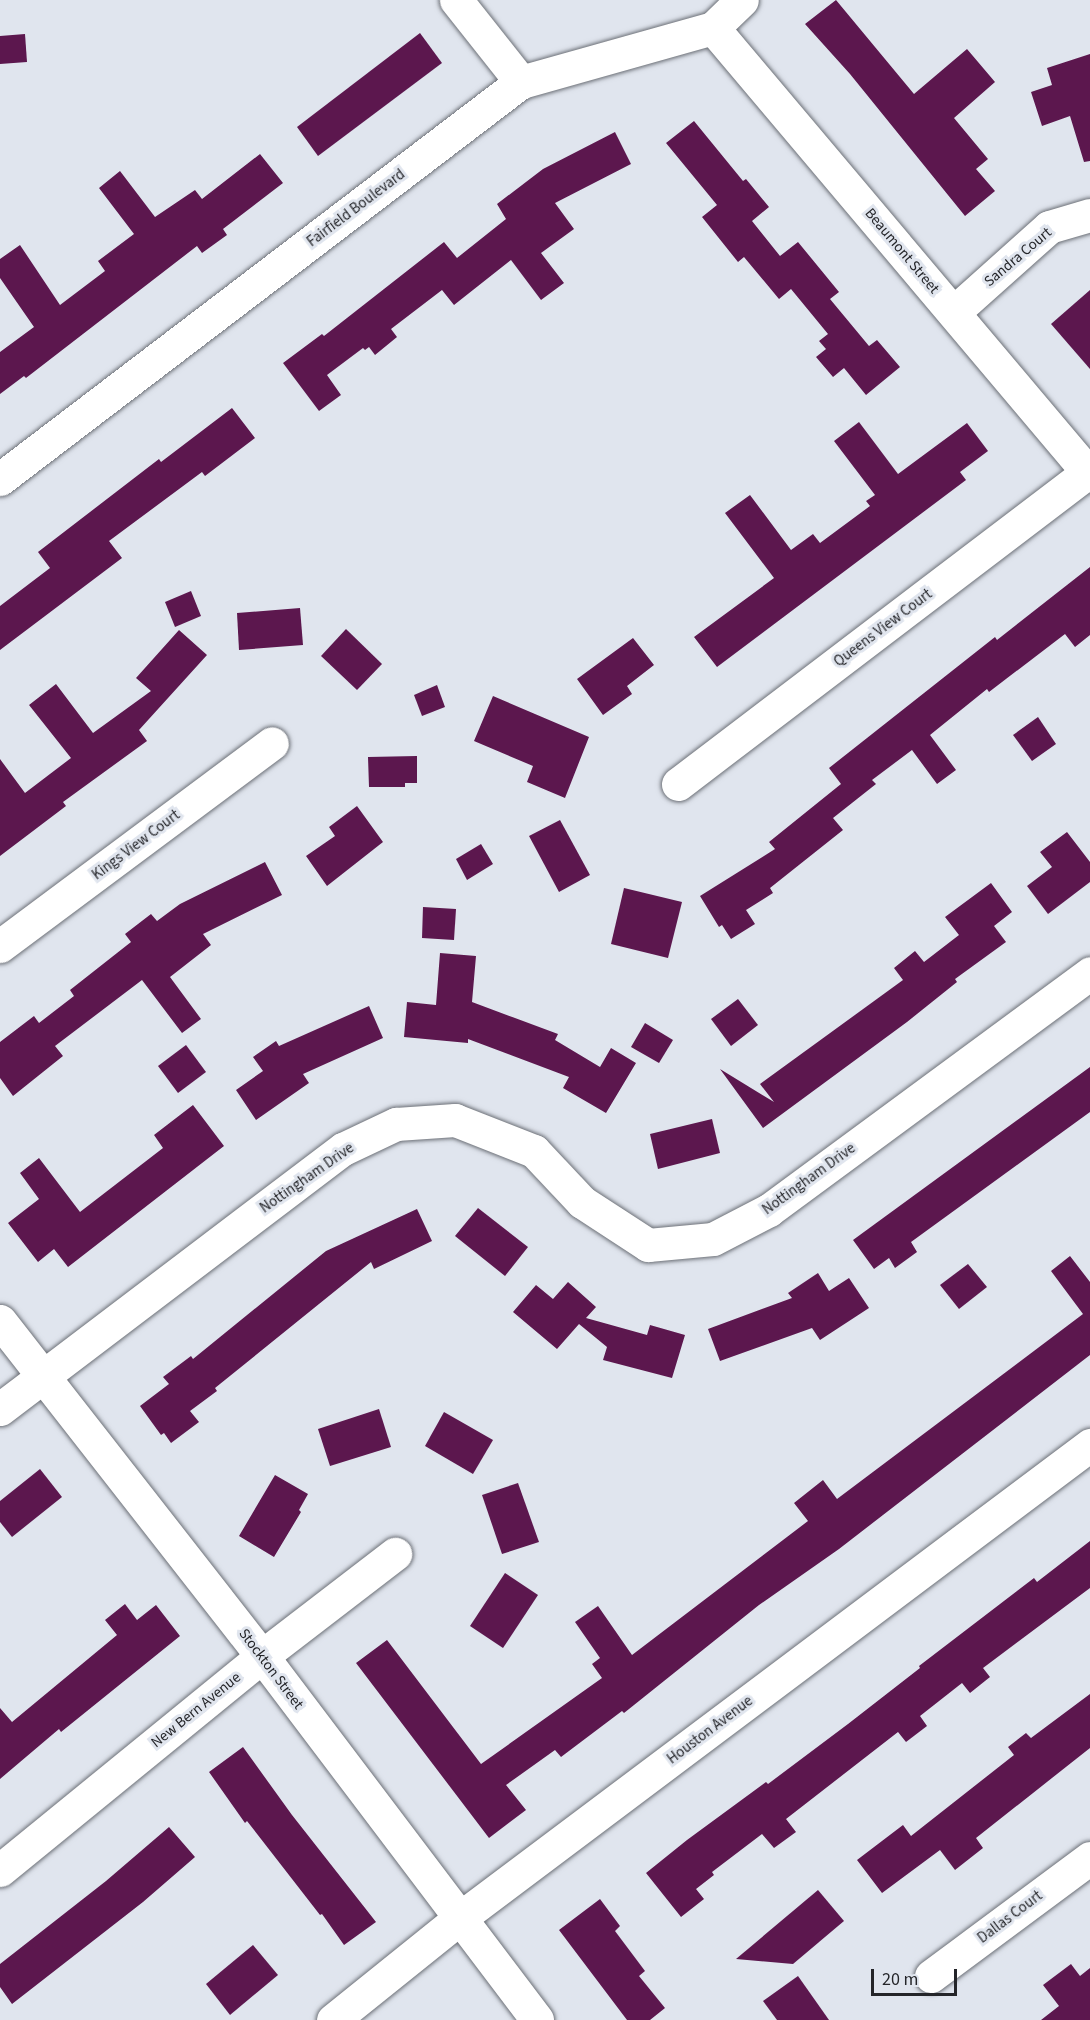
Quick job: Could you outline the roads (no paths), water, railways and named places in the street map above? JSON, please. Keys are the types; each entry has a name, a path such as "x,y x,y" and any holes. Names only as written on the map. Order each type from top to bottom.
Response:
{"street":[{"path":"456,0 521,82"},
{"name":"Fairfield Boulevard","path":"0,479 521,82 713,28 742,0"},
{"name":"Beaumont Street","path":"713,28 1089,474"},
{"name":"Sandra Court","path":"954,312 1049,227 1090,215"},
{"name":"Queens View Court","path":"678,784 1089,474"},
{"name":"Kings View Court","path":"0,946 272,743"},
{"name":"Nottingham Drive","path":"0,1409 343,1149 396,1124 455,1120 534,1151 582,1202 648,1245 713,1239 769,1210 1090,974"},
{"name":"Stockton Street","path":"0,1321 261,1656 537,2020"},
{"name":"Houston Avenue","path":"333,2020 460,1918 1090,1445"},
{"name":"New Bern Avenue","path":"0,1870 261,1656 395,1554"},
{"name":"Dallas Court","path":"931,1976 1090,1858"}]}
